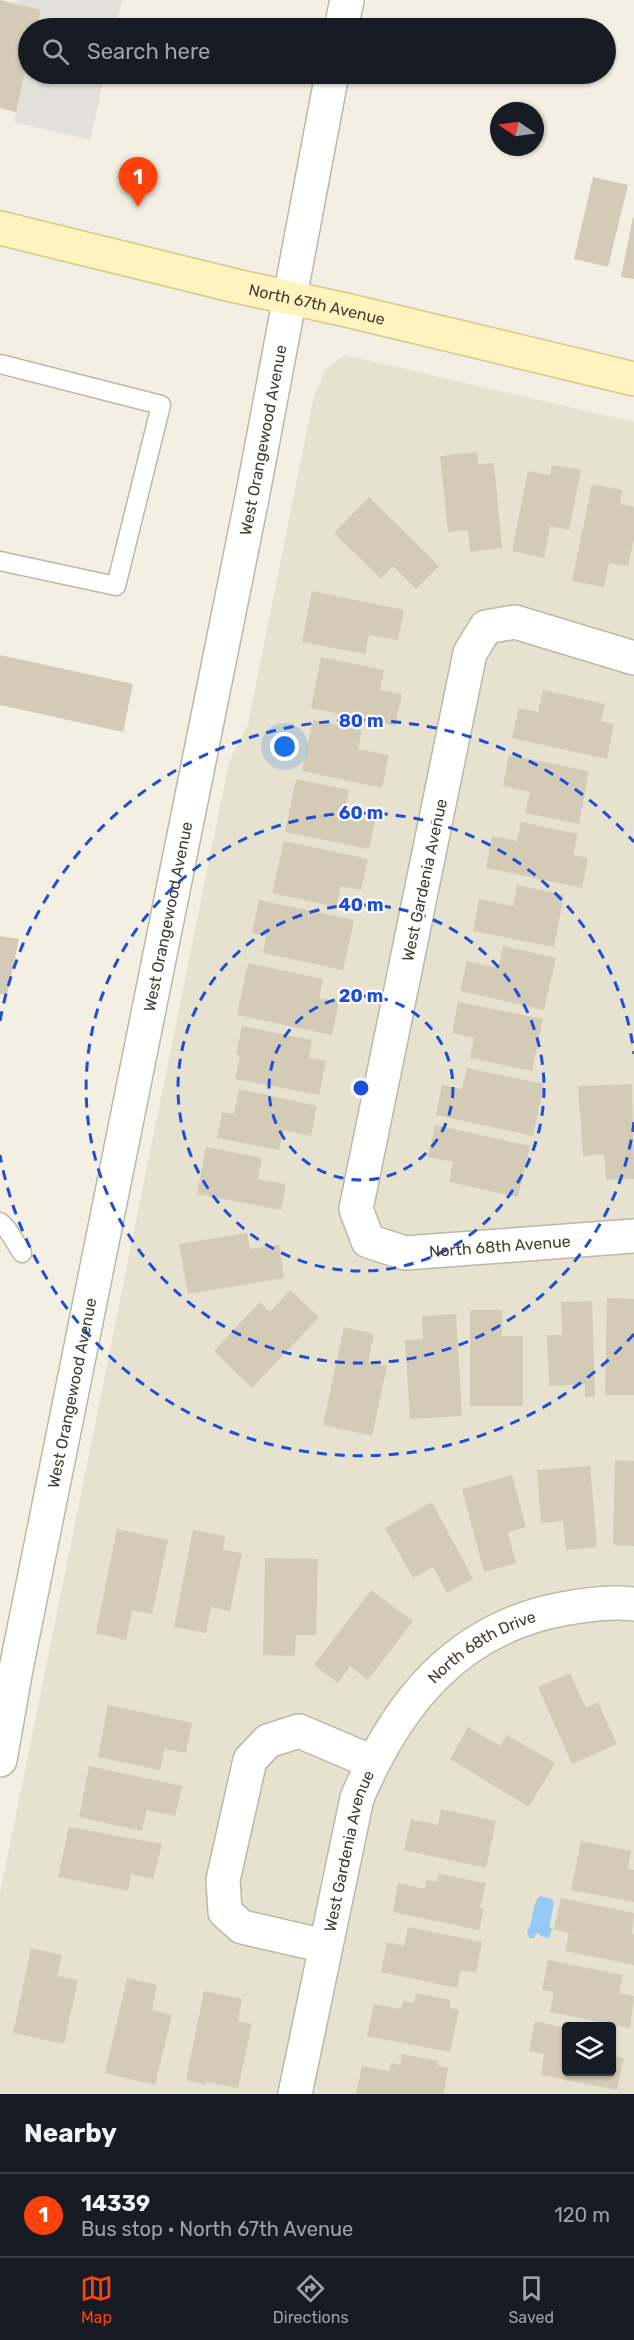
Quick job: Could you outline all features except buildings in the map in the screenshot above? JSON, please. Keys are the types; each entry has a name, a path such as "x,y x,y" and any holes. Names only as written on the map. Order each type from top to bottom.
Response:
{"main road":[{"name":"North 67th Avenue","path":"0,228 634,379"}],"street":[{"path":"343,18 347,0"},
{"name":"West Orangewood Avenue","path":"0,1760 8,1668 252,498 280,352 288,297 330,84"},
{"name":"West Gardenia Avenue","path":"368,1241 356,1209 470,653 486,627 515,622 634,658"},
{"name":"North 68th Avenue","path":"368,1241 405,1253 634,1236"},
{"name":"North 68th Drive","path":"372,1762 396,1722 422,1687 457,1656 495,1630 549,1612 589,1604 618,1602 634,1604"},
{"name":"West Gardenia Avenue","path":"295,2094 357,1798 372,1762 299,1731 268,1741 250,1760 223,1880 225,1912 242,1927 325,1946"}],"lane":[{"path":"0,364 161,405 116,586 0,561"},
{"path":"0,1222 22,1253"}],"shaded area":[{"path":"16,0 122,0 118,18 38,18 40,10 15,4"},
{"path":"23,84 103,84 90,140 14,122"},
{"path":"345,355 634,422 634,2094 0,2094 0,1894 229,762 248,724 314,396 326,369"}],"water":[{"path":"540,1896 551,1899 554,1903 549,1927 552,1928 549,1938 536,1933 534,1938 529,1938 527,1931 535,1904"}],"place":[{"name":"14339","path":"138,207"}]}
